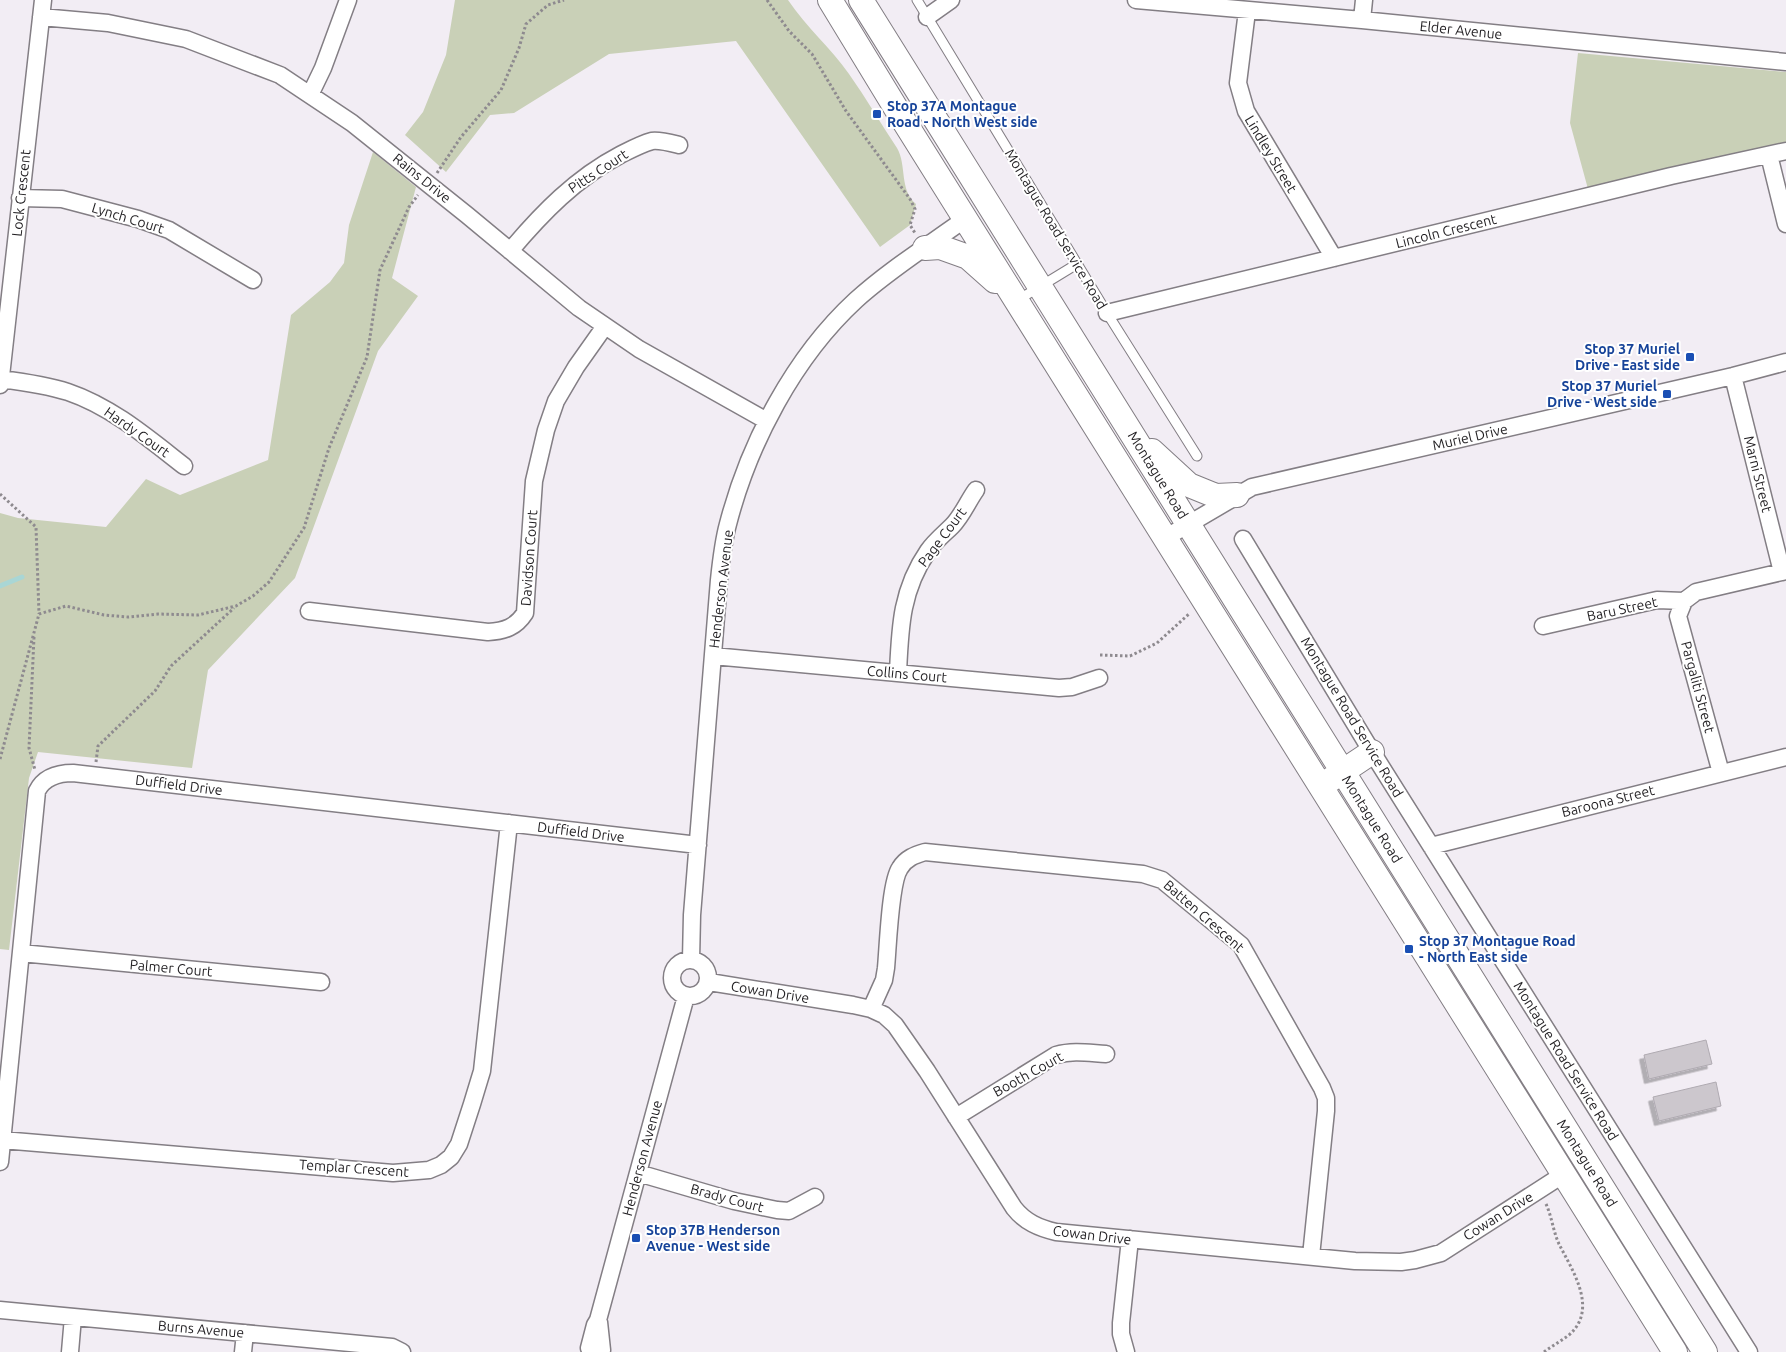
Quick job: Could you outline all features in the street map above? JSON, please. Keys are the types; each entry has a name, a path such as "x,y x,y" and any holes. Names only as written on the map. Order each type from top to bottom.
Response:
{"main road":[{"name":"Montague Road","path":"830,0 850,35 1675,1352"},
{"name":"Montague Road","path":"861,0 1705,1352"},
{"path":"965,219 987,203"},
{"path":"925,248 940,247 968,257 1017,301"},
{"path":"1130,432 1189,485 1216,496 1237,495"},
{"path":"1321,786 1372,752"},
{"path":"1564,1174 1586,1161"}],"street":[{"name":"Lock Crescent","path":"0,382 43,0"},
{"path":"310,95 323,68 348,0"},
{"path":"927,16 951,0"},
{"name":"Elder Avenue","path":"1136,0 1362,20 1786,62"},
{"path":"1362,20 1364,0"},
{"name":"Lindley Street","path":"1247,11 1238,83 1246,111 1334,258"},
{"name":"Rains Drive","path":"41,17 108,23 186,39 280,76 352,123 579,308 638,349 767,421"},
{"name":"Pitts Court","path":"510,251 548,208 587,175 607,162 637,146 654,141 679,145"},
{"name":"Lincoln Crescent","path":"1107,313 1662,179 1786,151"},
{"path":"1768,155 1786,224"},
{"name":"Lynch Court","path":"20,198 62,199 138,219 169,230 253,280"},
{"name":"Henderson Avenue","path":"691,960 719,580 728,526 746,467 772,411 812,350 833,324 855,301 876,284 965,219"},
{"name":"Davidson Court","path":"309,611 488,632 511,628 520,621 525,613 534,481 546,430 561,392 605,326"},
{"name":"Muriel Drive","path":"1165,538 1252,487 1733,376 1786,362"},
{"name":"Marni Street","path":"1733,376 1784,571"},
{"name":"Hardy Court","path":"0,382 47,386 70,393 100,406 122,419 184,466"},
{"name":"Page Court","path":"898,673 900,627 903,606 908,590 928,551 954,524 976,490"},
{"name":"Montague Road Service Road","path":"1243,540 1372,752 1749,1352"},
{"name":"Baru Street","path":"1543,626 1657,600 1684,601 1696,592 1784,571"},
{"name":"Pargaliti Street","path":"1684,601 1678,616 1722,773"},
{"name":"Collins Court","path":"713,656 1059,688 1072,687 1099,678"},
{"name":"Baroona Street","path":"1431,846 1786,757"},
{"name":"Duffield Drive","path":"40,785 60,773 73,772 698,845"},
{"path":"0,1162 37,791 40,785"},
{"name":"Templar Crescent","path":"2,1140 393,1173 429,1170 441,1166 451,1158 458,1144 482,1071 509,824"},
{"name":"Batten Crescent","path":"871,1009 884,980 895,877 906,860 915,855 925,852 1143,874 1162,880 1241,944 1326,1098 1311,1256"},
{"name":"Palmer Court","path":"21,953 322,982"},
{"path":"691,960 702,964 706,969 709,982 704,991 694,997 679,993 672,983 672,974 676,967 680,963 691,960"},
{"name":"Cowan Drive","path":"709,982 871,1009 884,1015 895,1026 916,1054 1021,1217 1042,1228 1056,1232 1355,1261 1401,1262 1429,1257 1441,1252 1564,1174"},
{"name":"Henderson Avenue","path":"594,1351 598,1320 686,996"},
{"name":"Booth Court","path":"956,1117 1056,1055 1067,1052 1106,1054"},
{"name":"Brady Court","path":"638,1173 734,1201 777,1210 789,1211 815,1196"},
{"path":"1126,1352 1121,1334 1121,1323 1130,1239"},
{"name":"Burns Avenue","path":"0,1310 392,1347 402,1352"},
{"path":"70,1352 73,1317"},
{"path":"243,1352 245,1334"}],"lane":[{"name":"Montague Road Service Road","path":"917,0 1107,313 1198,456"},
{"path":"1017,301 1077,264"}],"path":[{"path":"95,775 98,746 155,692 171,666 236,606 253,596 269,582 304,528 329,448 367,357 380,270 409,207 442,168 461,138 501,90 519,48 526,24 548,5 564,0"},
{"path":"767,0 789,31 812,54 846,111 910,199 915,209 910,225 925,248"},
{"path":"0,494 36,526 39,614 0,758"},
{"path":"39,614 66,606 104,615 128,617 158,614 198,615 236,606"},
{"path":"1100,655 1130,656 1157,643 1194,610"},
{"path":"34,630 29,748 40,785"},
{"path":"1539,1190 1550,1212 1555,1236 1578,1281 1583,1301 1580,1319 1570,1333 1544,1352"}],"green space":[{"path":"455,0 788,0 849,74 897,148 902,162 907,192 916,204 910,225 880,247 736,41 609,54 514,113 490,115 446,172 405,135 423,112 446,55"},
{"path":"1578,53 1786,72 1786,142 1588,189 1570,123"},
{"path":"373,152 416,187 392,278 418,296 378,351 295,578 208,670 192,768 38,752 29,778 9,950 0,949 0,513 18,518 106,527 146,479 180,495 268,460 291,315 330,282 344,263 349,225"}],"building":[{"path":"1706,1040 1712,1064 1649,1079 1644,1055"},
{"path":"1716,1082 1721,1106 1659,1121 1653,1097"}],"waterway":[{"path":"0,586 22,577"}],"place":[{"name":"Stop 37A Montague Road - North West side","path":"877,114"},
{"name":"Stop 37 Muriel Drive - East side","path":"1690,357"},
{"name":"Stop 37 Muriel Drive - West side","path":"1667,394"},
{"name":"Stop 37 Montague Road - North East side","path":"1409,949"},
{"name":"Stop 37B Henderson Avenue - West side","path":"636,1238"}]}
